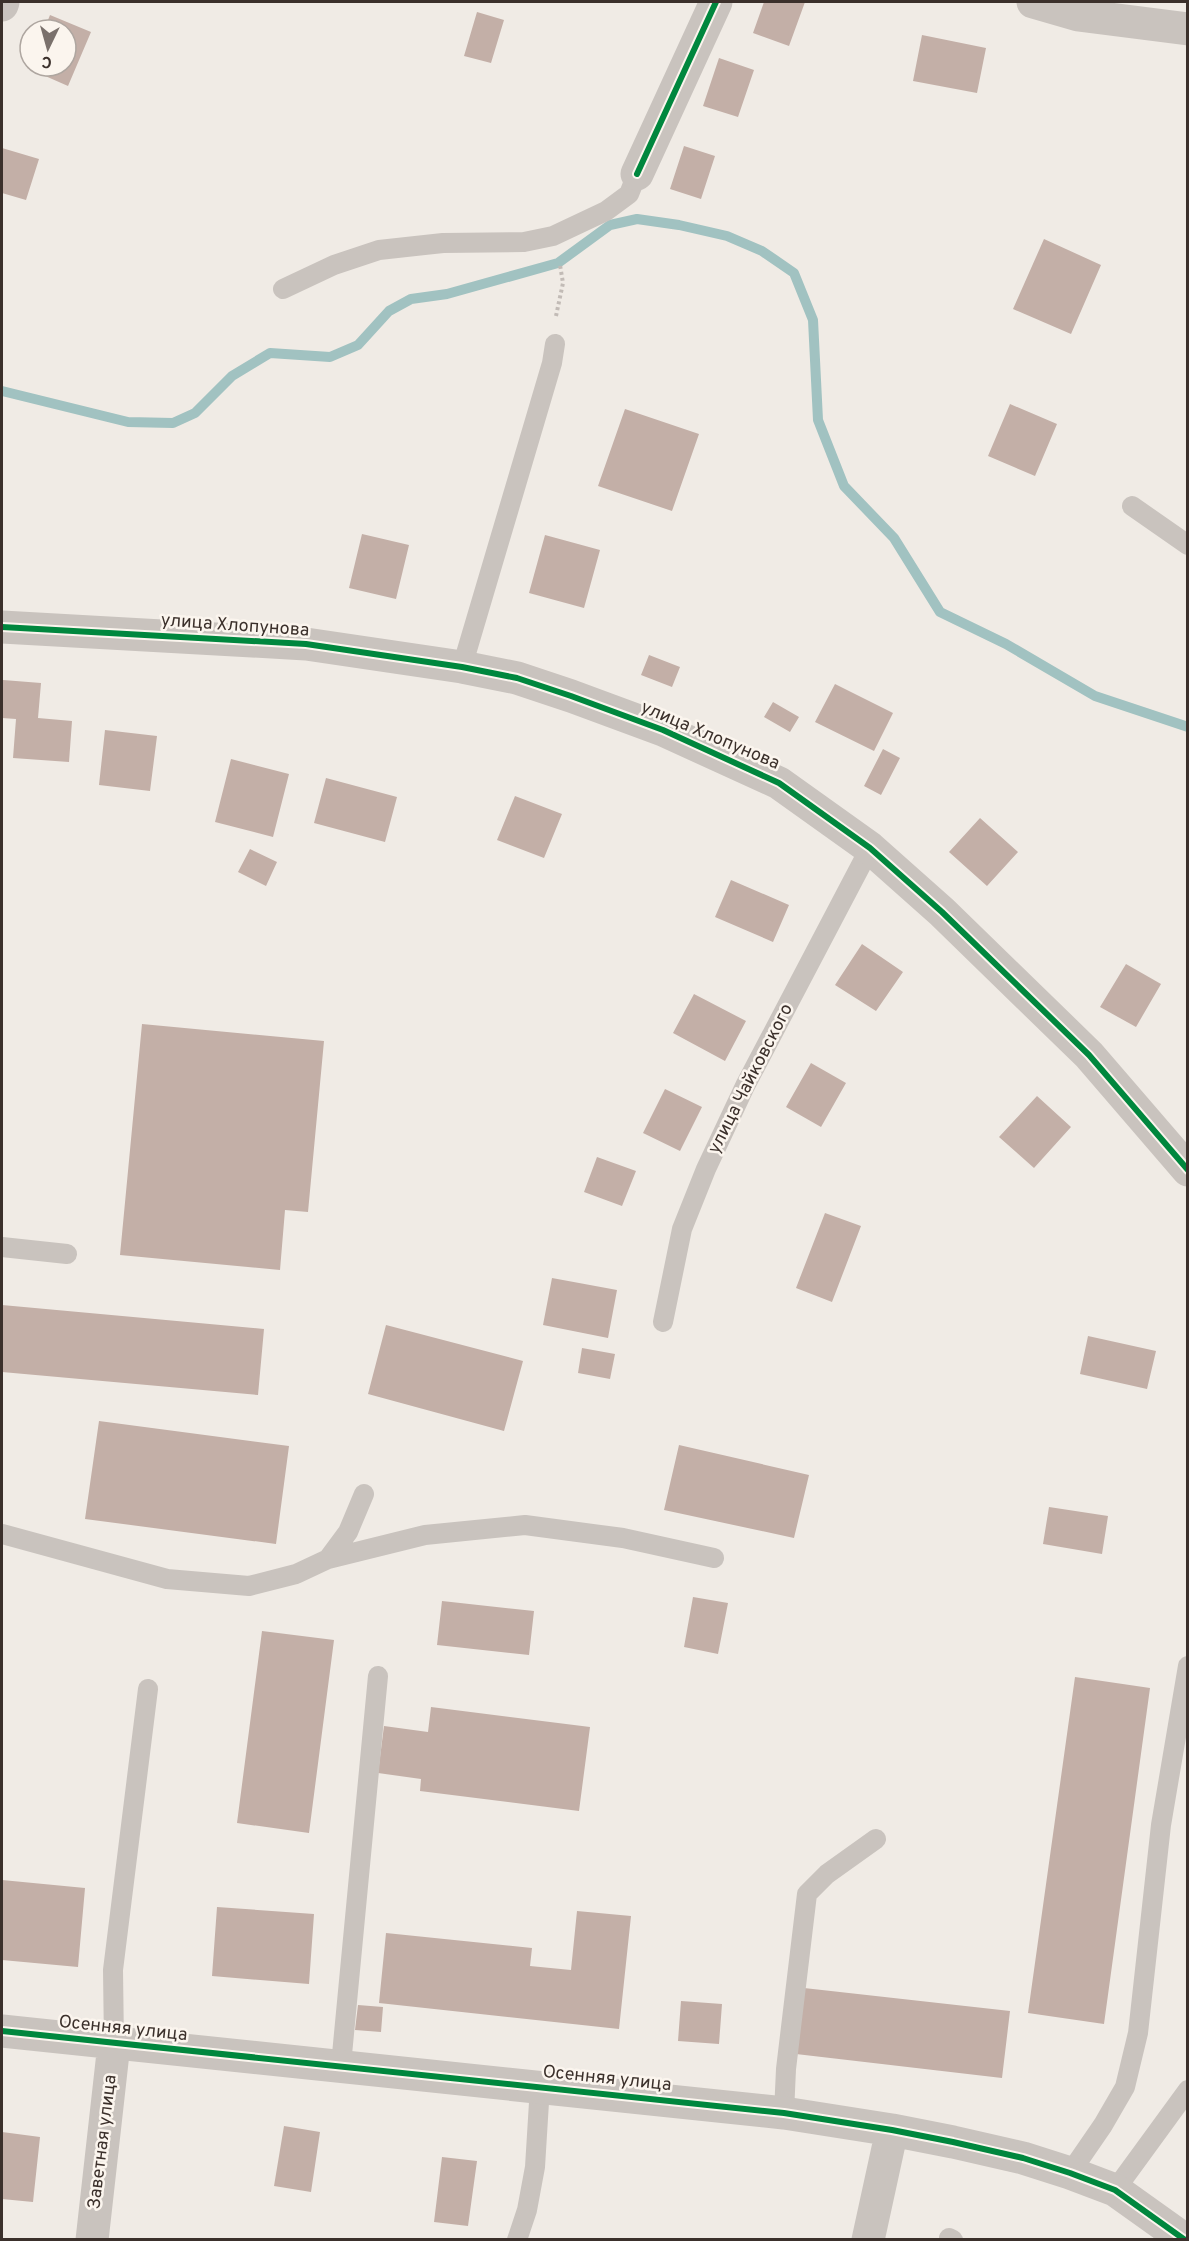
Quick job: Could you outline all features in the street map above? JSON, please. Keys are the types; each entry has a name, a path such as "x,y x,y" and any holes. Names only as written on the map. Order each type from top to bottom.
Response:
{"street":[{"path":"637,174 716,2"},
{"path":"1033,2 1078,15 1188,29"},
{"name":"улица Хлопунова","path":"2,627 306,644 462,667 517,678 663,730 779,783 870,848 942,912 1089,1055 1188,1170"},
{"name":"Осенняя улица","path":"2,2031 784,2113 892,2130 1023,2158 1116,2190 1185,2240"},
{"name":"Заветная улица","path":"92,2240 114,2044"},
{"path":"868,2240 892,2130"}],"lane":[{"path":"283,289 334,265 379,250 443,243 524,242 553,236 606,211 629,194 637,174"},
{"path":"462,667 552,363 555,344"},
{"path":"1132,507 1188,545"},
{"name":"улица Чайковского","path":"663,1322 682,1229 706,1169 745,1086 870,848"},
{"path":"2,1247 67,1254"},
{"path":"328,1559 348,1532 364,1494"},
{"path":"2,1534 167,1579 249,1587 296,1574 328,1559 425,1535 525,1526 623,1538 714,1558"},
{"path":"1070,2173 1103,2125 1125,2087 1138,2033 1161,1825 1188,1666"},
{"path":"341,2065 378,1676"},
{"path":"114,2044 113,1970 148,1689"},
{"path":"784,2113 786,2069 807,1894 826,1874 876,1839"},
{"path":"517,2240 527,2210 535,2167 540,2086"},
{"path":"1116,2190 1188,2090"}],"building":[{"path":"764,2 805,2 789,46 753,33"},
{"path":"477,12 504,20 491,63 464,56"},
{"path":"78,27 91,32 78,63"},
{"path":"922,35 986,48 977,93 913,81"},
{"path":"719,58 754,70 738,117 703,106"},
{"path":"50,78 71,78 68,86"},
{"path":"684,146 715,156 701,199 670,189"},
{"path":"2,148 39,159 26,200 2,193"},
{"path":"1044,239 1101,265 1071,334 1013,309"},
{"path":"1010,404 1057,424 1035,476 988,456"},
{"path":"625,409 699,434 672,511 598,486"},
{"path":"362,534 409,545 396,599 349,588"},
{"path":"545,535 600,550 584,608 529,593"},
{"path":"649,655 680,667 672,687 641,675"},
{"path":"3,680 41,683 38,718 72,721 69,762 13,758 16,719 2,718"},
{"path":"835,684 893,713 874,751 815,722"},
{"path":"773,702 799,717 790,732 764,717"},
{"path":"105,730 157,736 150,791 99,785"},
{"path":"883,749 900,758 881,795 864,786"},
{"path":"231,759 289,774 273,837 215,822"},
{"path":"326,778 397,797 385,842 314,823"},
{"path":"515,796 562,814 544,858 497,840"},
{"path":"980,818 1018,852 987,886 949,852"},
{"path":"250,849 277,862 266,886 238,872"},
{"path":"731,880 789,905 773,942 715,917"},
{"path":"862,944 903,972 876,1011 835,985"},
{"path":"1126,964 1161,984 1136,1027 1100,1007"},
{"path":"694,994 746,1021 725,1061 673,1033"},
{"path":"142,1024 324,1041 308,1212 285,1210 280,1270 120,1255"},
{"path":"811,1063 846,1083 821,1127 786,1107"},
{"path":"665,1089 702,1107 680,1151 643,1133"},
{"path":"1037,1096 1071,1127 1034,1168 999,1137"},
{"path":"597,1157 636,1171 622,1206 584,1192"},
{"path":"825,1213 861,1226 832,1302 796,1288"},
{"path":"552,1278 617,1290 608,1338 543,1325"},
{"path":"2,1305 264,1329 258,1395 2,1372"},
{"path":"386,1325 523,1361 504,1431 368,1394"},
{"path":"1088,1336 1156,1351 1147,1389 1080,1374"},
{"path":"582,1348 615,1354 610,1379 578,1373"},
{"path":"99,1421 289,1446 276,1544 85,1519"},
{"path":"679,1445 809,1475 794,1538 664,1510"},
{"path":"1049,1507 1108,1516 1102,1554 1043,1544"},
{"path":"693,1597 728,1603 718,1654 684,1647"},
{"path":"442,1601 534,1611 529,1655 437,1645"},
{"path":"262,1631 334,1640 309,1833 237,1823"},
{"path":"1075,1677 1150,1688 1104,2024 1028,2013"},
{"path":"431,1707 590,1727 579,1811 420,1791 421,1779 378,1773 384,1726 428,1732"},
{"path":"2,1880 85,1888 78,1967 2,1960"},
{"path":"217,1907 314,1914 309,1984 212,1976"},
{"path":"577,1911 631,1916 619,2029 379,2003 386,1933 532,1948 530,1966 571,1970"},
{"path":"804,1988 1010,2011 1002,2078 796,2054"},
{"path":"681,2001 722,2004 719,2044 678,2041"},
{"path":"358,2005 383,2007 381,2032 355,2030"},
{"path":"284,2126 320,2132 311,2192 274,2186"},
{"path":"2,2132 40,2137 33,2202 2,2199"},
{"path":"442,2157 477,2161 468,2226 434,2222"}],"waterway":[{"path":"2,391 128,422 173,423 195,413 232,376 270,353 330,357 358,345 389,311 411,299 447,294 558,263 610,225 637,219 679,225 727,236 762,251 794,273 813,320 818,420 844,486 894,538 940,612 1006,644 1095,696 1188,727"}],"cycle path":[{"path":"637,174 716,2"},
{"path":"2,627 306,644 462,667 517,678 663,730 779,783 870,848 942,912 1089,1055 1188,1170"},
{"path":"2,2031 784,2113 892,2130 1023,2158 1070,2173 1115,2190 1185,2240"}]}
